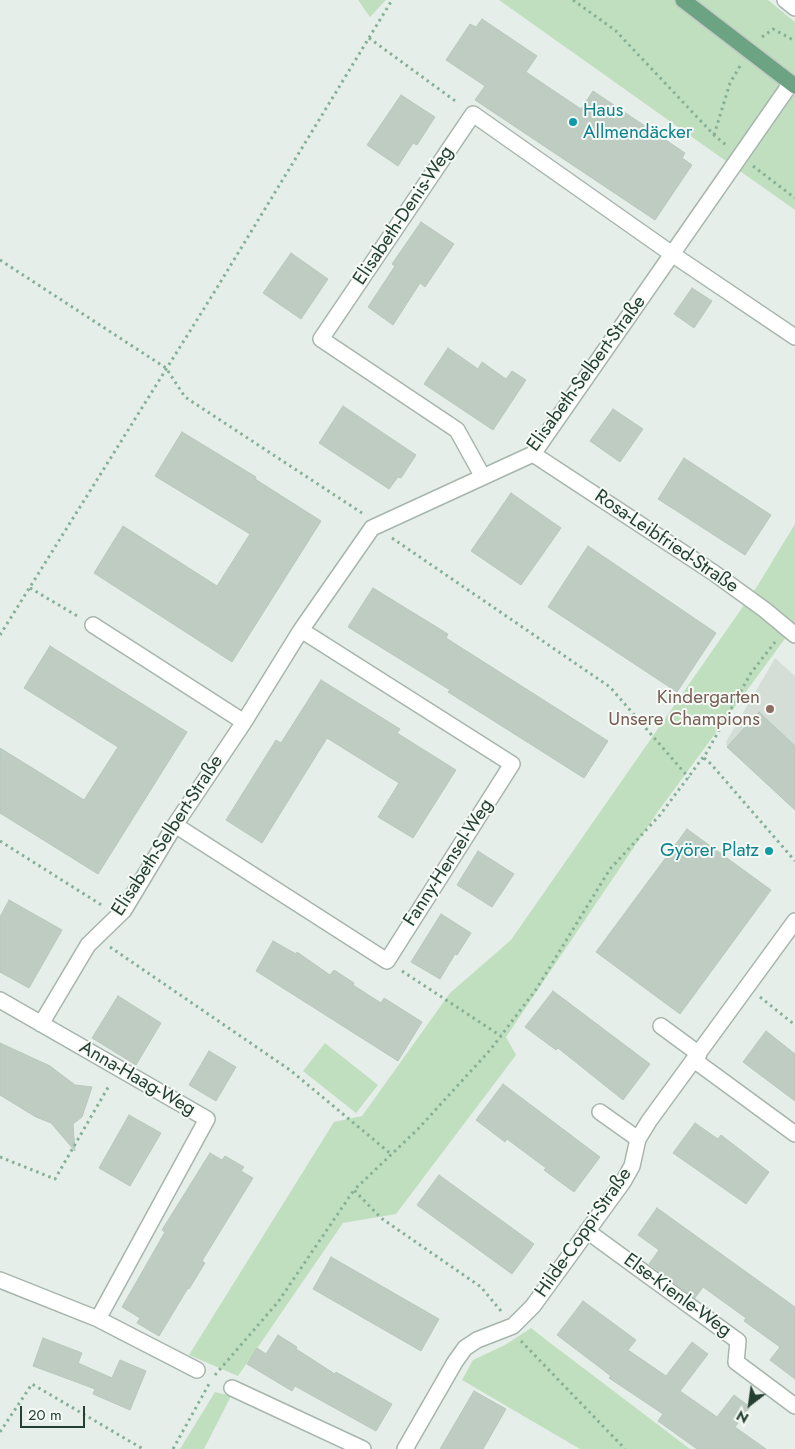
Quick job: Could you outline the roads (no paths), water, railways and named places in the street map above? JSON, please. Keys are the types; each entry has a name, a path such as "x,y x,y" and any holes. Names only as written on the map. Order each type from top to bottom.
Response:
{"main road":[{"path":"683,0 793,85"}],"street":[{"path":"785,0 795,8"},
{"name":"Elisabeth-Selbert-Straße","path":"41,1024 88,945 124,910 175,825 244,722 301,630 372,528 533,454 740,156 793,85"},
{"name":"Elisabeth-Denis-Weg","path":"483,477 457,430 320,338 473,114 672,254"},
{"path":"672,254 795,336"},
{"name":"Rosa-Leibfried-Straße","path":"533,454 714,574 790,631"},
{"path":"93,625 244,722"},
{"name":"Fanny-Hensel-Weg","path":"175,825 387,961 512,764 301,630"},
{"name":"Hilde-Coppi-Straße","path":"405,1449 465,1348 477,1340 513,1326 532,1306 623,1182 632,1166 638,1139 649,1121 795,921"},
{"name":"Anna-Haag-Weg","path":"0,1000 207,1119 98,1319"},
{"path":"661,1026 696,1057 795,1134"},
{"path":"600,1112 638,1139"},
{"name":"Else-Kienle-Weg","path":"587,1231 738,1341 736,1362 795,1406"},
{"path":"0,1280 98,1319 197,1370"},
{"path":"232,1388 363,1449"}],"place":[{"name":"Haus Allmendäcker","path":"573,122"},
{"name":"Kindergarten Unsere Champions","path":"770,709"},
{"name":"Györer Platz","path":"769,851"}]}
